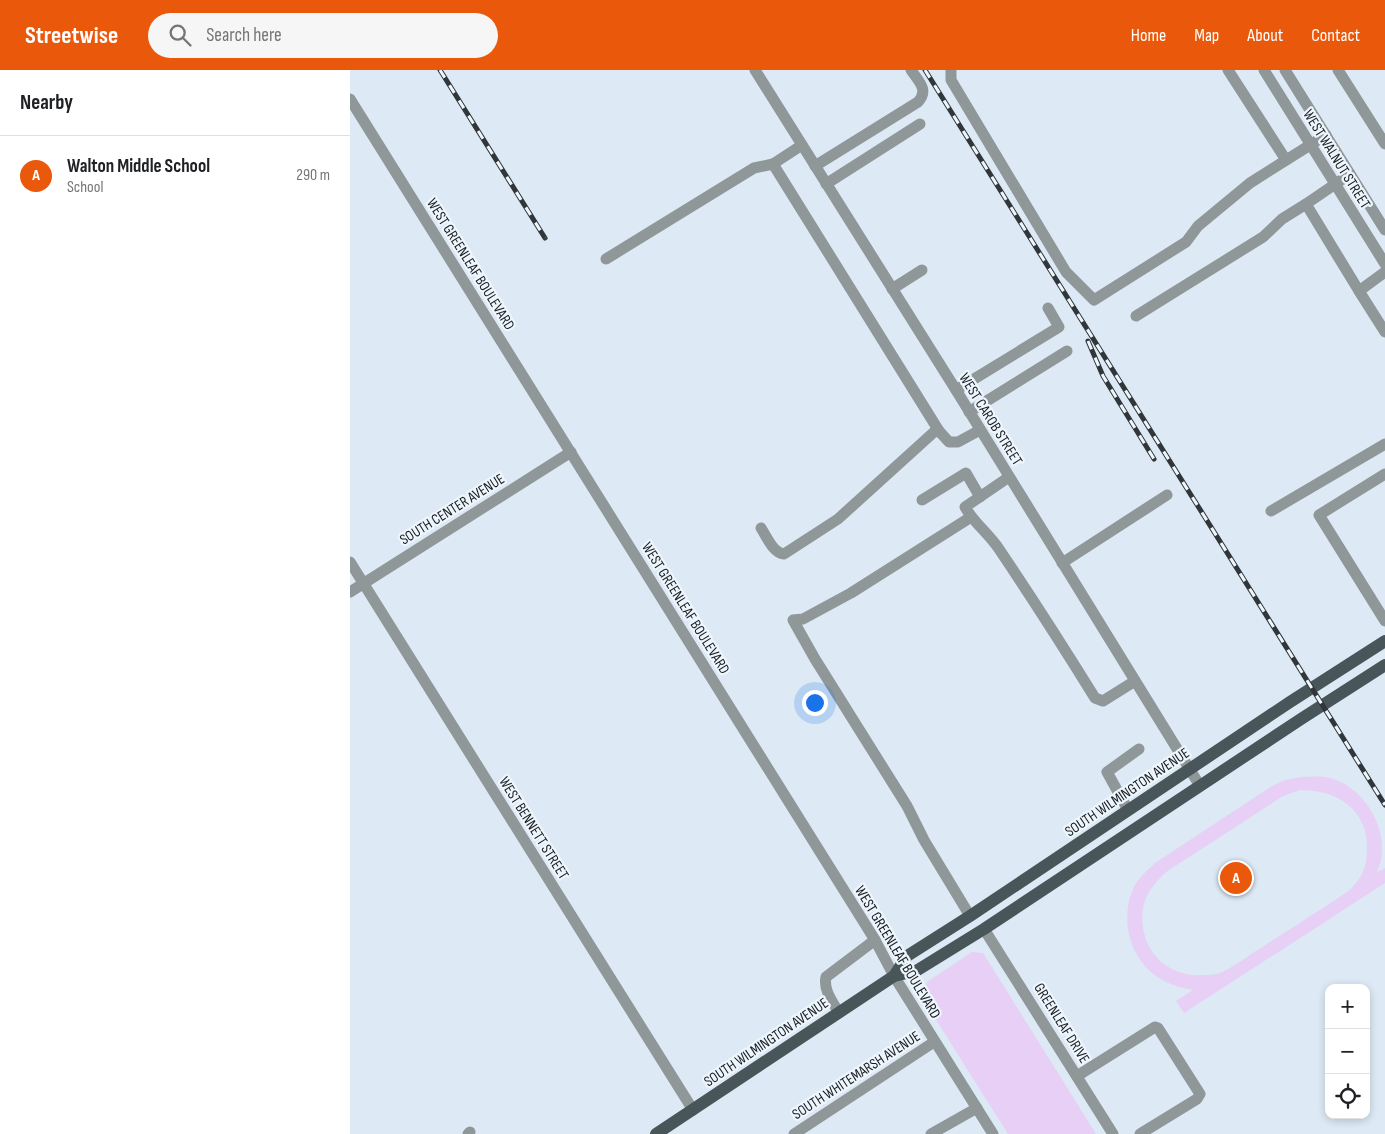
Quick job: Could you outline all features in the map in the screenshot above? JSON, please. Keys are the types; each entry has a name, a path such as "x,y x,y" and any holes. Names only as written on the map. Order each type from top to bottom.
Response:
{"main road":[{"name":"SOUTH WILMINGTON AVENUE","path":"894,976 907,956 1385,641"},
{"name":"SOUTH WILMINGTON AVENUE","path":"656,1134 894,976 916,971 984,929 1385,665"}],"street":[{"name":"WEST CAROB STREET","path":"755,70 956,390 1200,786"},
{"path":"815,166 918,102 923,97 924,92 912,70"},
{"path":"951,70 951,80 1066,272 1094,300 1186,242 1198,226 1242,189 1326,135"},
{"path":"1228,70 1286,160"},
{"name":"WEST WALNUT STREET","path":"1264,70 1385,264"},
{"name":"WEST WALNUT STREET","path":"1285,70 1385,230"},
{"path":"1338,70 1385,144"},
{"name":"WEST GREENLEAF BOULEVARD","path":"350,99 875,940 894,976 934,1042 993,1134"},
{"path":"826,184 920,124"},
{"path":"606,259 754,168 773,164 802,145"},
{"path":"773,164 939,431 948,442 958,442 980,430"},
{"path":"1136,316 1263,237 1282,219 1350,174"},
{"path":"1306,204 1385,332"},
{"path":"1361,225 1376,216"},
{"path":"892,290 922,270"},
{"path":"1359,291 1385,272"},
{"path":"956,390 1059,327 1048,308"},
{"path":"969,412 1067,351"},
{"path":"761,528 776,551 784,554 838,519 934,432 939,431"},
{"path":"1271,512 1385,444"},
{"name":"SOUTH CENTER AVENUE","path":"350,592 571,452"},
{"path":"922,500 966,473 980,497"},
{"path":"1385,474 1319,515 1381,607 1385,621"},
{"path":"1009,477 965,507 971,517 986,531 995,543 1039,608 1095,698 1103,701 1135,681"},
{"path":"1062,563 1167,495"},
{"path":"970,916 924,840 907,806 815,659 793,620 803,620 851,593 971,517"},
{"name":"WEST BENNETT STREET","path":"350,562 693,1110"},
{"path":"1128,810 1107,772 1139,749"},
{"name":"GREENLEAF DRIVE","path":"984,929 1113,1134"},
{"path":"839,1013 828,993 825,984 826,978 875,940"},
{"path":"1077,1076 1155,1027 1158,1028 1200,1094 1197,1099 1140,1134"},
{"name":"SOUTH WHITEMARSH AVENUE","path":"794,1134 934,1042"},
{"path":"931,1134 976,1108"}],"shaded area":[{"path":"1301,777 1325,777 1337,780 1348,786 1366,803 1378,825 1382,850 1377,872 1385,868 1385,883 1184,1013 1176,1001 1193,990 1171,984 1156,976 1143,964 1132,944 1127,922 1129,900 1133,889 1140,878 1155,863 1272,786 1285,780","holes":["1300,790 1325,793 1346,803 1354,810 1365,831 1367,844 1365,867 1350,890 1220,973 1212,975 1183,973 1174,970 1158,959 1147,943 1142,915 1149,892 1159,879 1166,872 1283,796"]},
{"path":"972,952 983,953 1096,1134 1008,1134 923,999 927,982"}],"railway":[{"path":"440,70 545,238"},
{"path":"925,70 1385,805"},
{"path":"1088,341 1103,376 1154,459"}],"place":[{"name":"Walton Middle School","path":"1236,878"}]}
